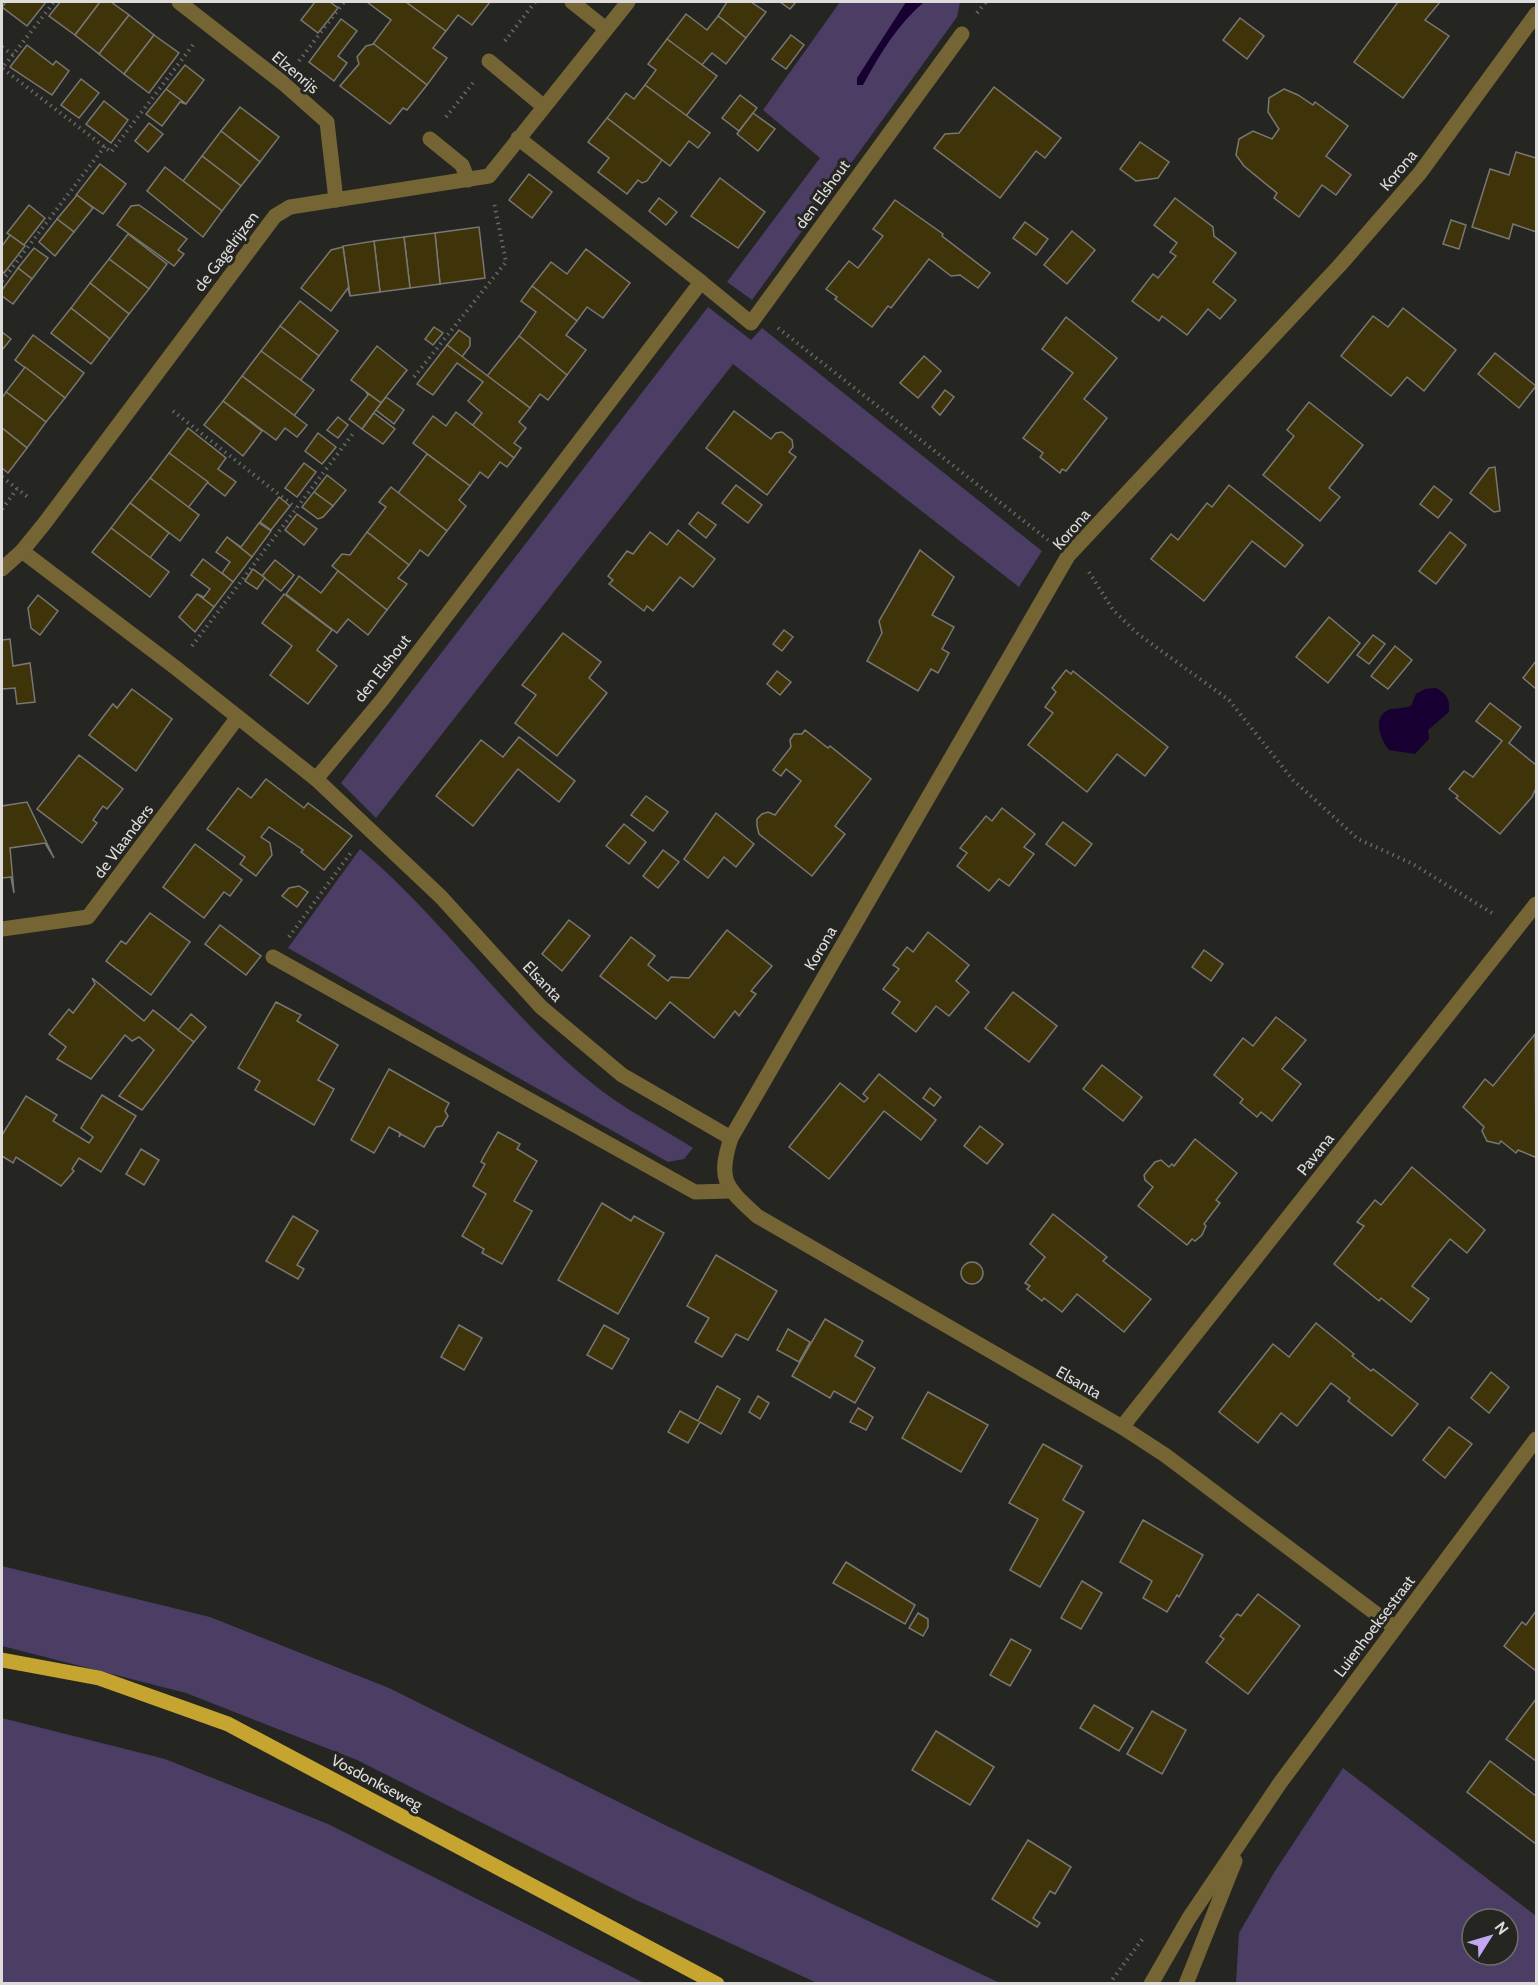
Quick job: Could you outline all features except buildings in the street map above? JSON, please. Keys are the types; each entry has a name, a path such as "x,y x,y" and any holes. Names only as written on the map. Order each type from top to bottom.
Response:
{"main road":[{"name":"Vosdonkseweg","path":"2,1660 99,1678 228,1724 717,1983"}],"street":[{"name":"Elzenrijs","path":"178,2 283,82 327,122 336,200"},
{"path":"572,2 606,29"},
{"path":"489,176 628,2"},
{"name":"Korona","path":"731,1138 1068,556 1340,266 1420,173 1530,35 1536,14"},
{"name":"den Elshout","path":"758,313 962,34"},
{"path":"489,61 543,106"},
{"path":"518,138 751,323 758,313"},
{"path":"430,139 462,165 468,180"},
{"name":"de Gagelrijzen","path":"2,569 22,551 51,515 275,216 290,207 489,176"},
{"name":"den Elshout","path":"316,779 382,700 701,282"},
{"path":"22,551 176,668 316,779"},
{"name":"de Vlaanders","path":"2,929 88,917 238,717"},
{"name":"Elsanta","path":"316,779 441,897 541,1007 622,1075 731,1138"},
{"name":"Pavana","path":"1122,1427 1536,904"},
{"path":"273,957 694,1192 730,1191 722,1164 731,1138"},
{"name":"Elsanta","path":"730,1191 757,1216 1122,1427 1165,1455 1395,1628"},
{"name":"Luienhoeksestraat","path":"1151,1983 1189,1918 1280,1783 1536,1439"},
{"name":"Luienhoeksestraat","path":"1186,1983 1244,1838"}],"path":[{"path":"54,2 2,68 111,152 208,26"},
{"path":"283,82 344,2"},
{"path":"430,139 535,2"},
{"path":"2,47 13,55"},
{"path":"2,281 105,146"},
{"path":"414,377 506,262 489,176"},
{"path":"758,313 1068,556 1086,567 1113,610 1138,634 1229,700 1293,780 1358,839 1413,864 1516,929"},
{"path":"173,411 296,508"},
{"path":"176,668 354,431"},
{"path":"2,477 51,515"},
{"path":"2,509 17,489"},
{"path":"273,957 369,829"}],"shaded area":[{"path":"840,2 960,2 957,17 752,300 727,282 820,158 763,110"},
{"path":"906,2 924,2 897,30 863,85 857,85 857,78"},
{"path":"708,307 751,340 762,328 1042,551 1019,587 733,364 376,818 341,783"},
{"path":"1436,688 1447,697 1449,712 1428,730 1429,739 1415,754 1389,750 1380,734 1381,716 1391,709 1411,706 1416,694 1425,689"},
{"path":"360,849 420,906 532,1028 562,1057 617,1102 693,1148 684,1159 668,1162 288,948"},
{"path":"2,1566 210,1617 389,1688 669,1827 1000,1983 817,1983 634,1899 357,1760 186,1693 2,1646"},
{"path":"2,1718 165,1759 328,1824 644,1983 2,1983"},
{"path":"1343,1768 1536,1916 1536,1983 1236,1983 1239,1933 1275,1871"}]}
